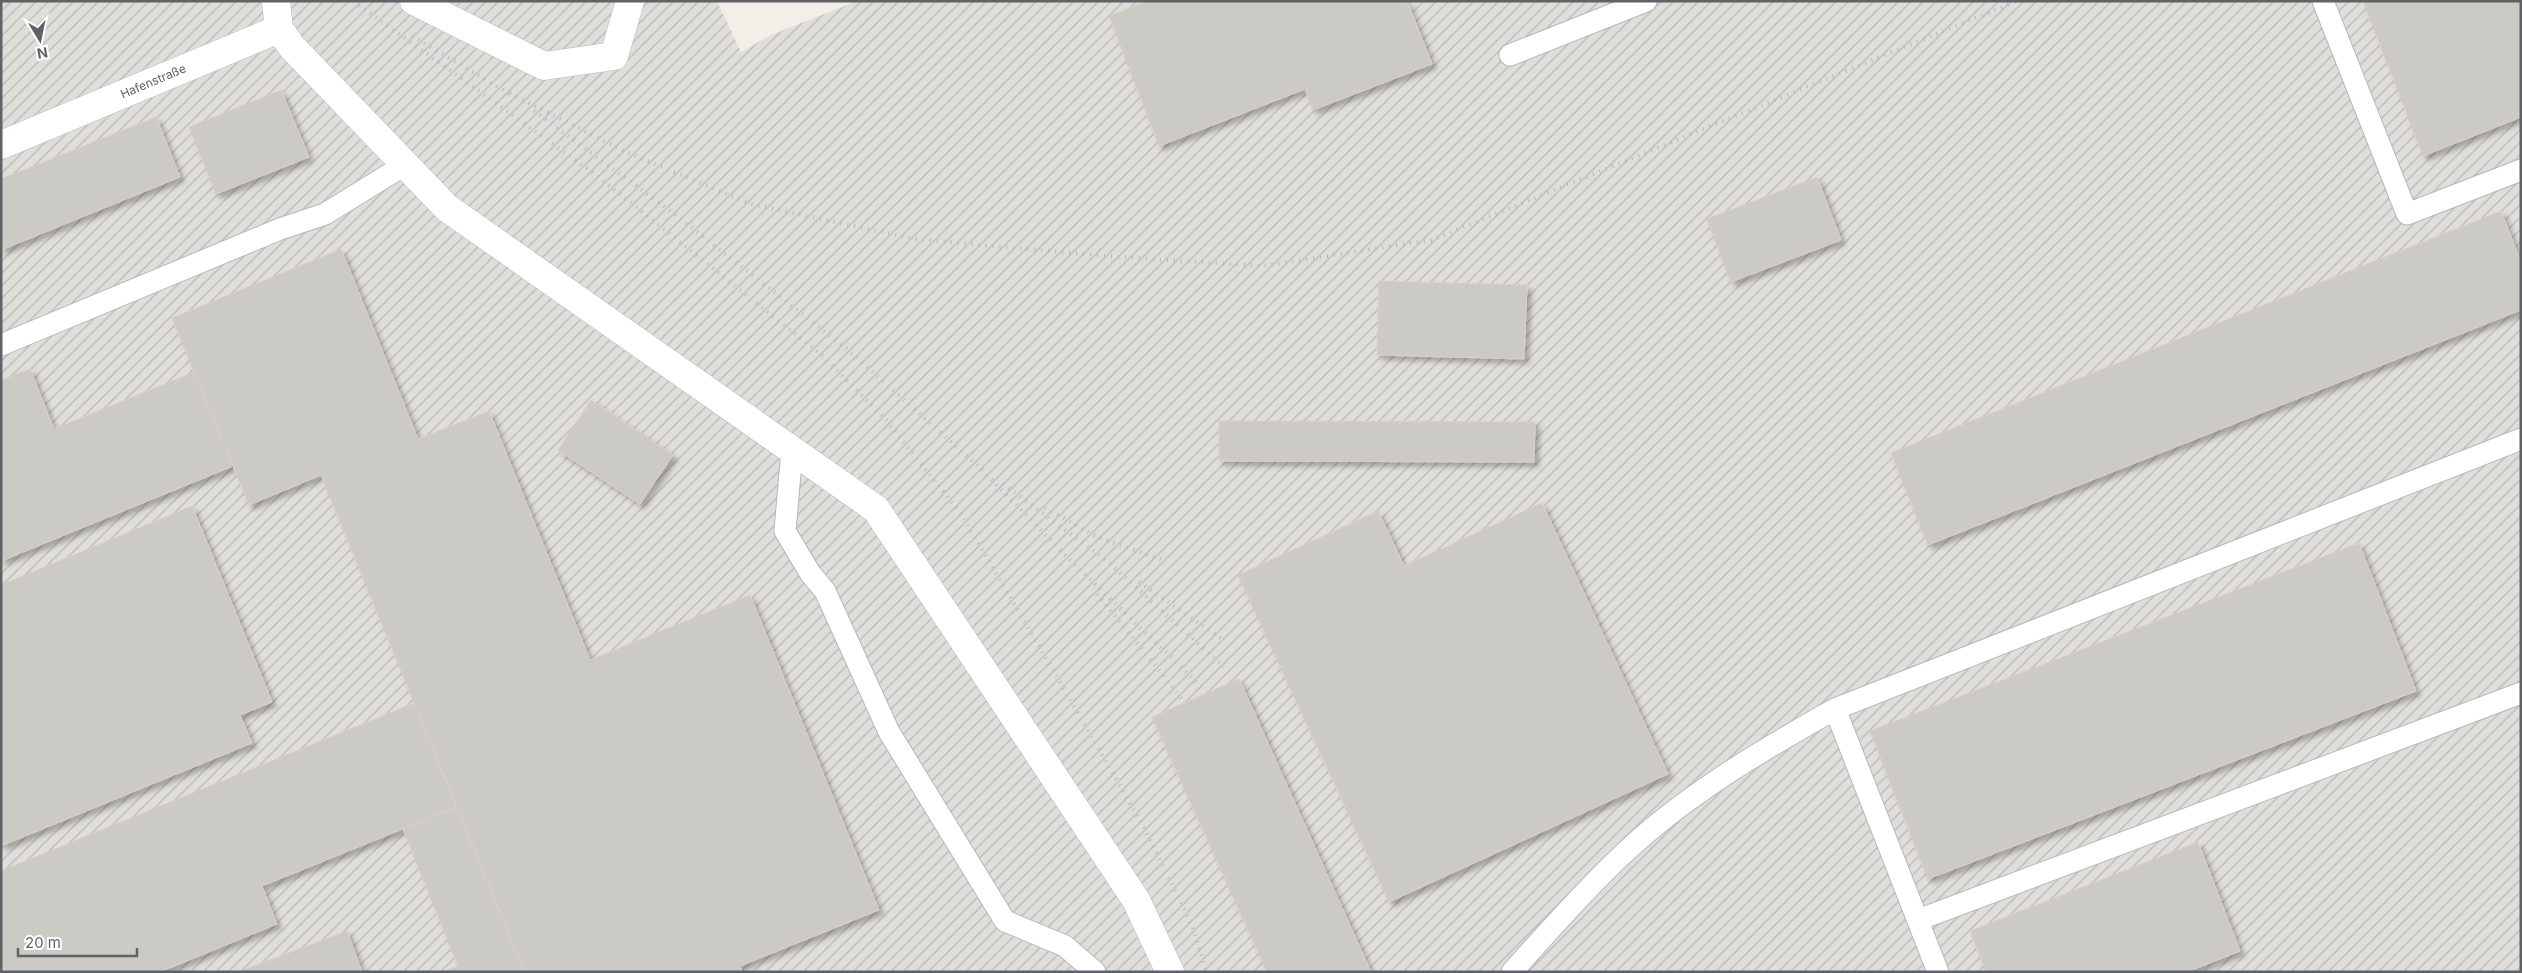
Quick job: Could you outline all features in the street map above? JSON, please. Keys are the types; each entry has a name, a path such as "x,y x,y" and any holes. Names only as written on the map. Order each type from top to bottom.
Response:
{"street":[{"path":"276,1 278,29 292,47 447,208 876,509 1136,900 1170,972"},
{"path":"414,1 544,66 614,56 630,1"},
{"name":"Hafenstraße","path":"1,144 278,29"}],"lane":[{"path":"1510,55 1646,1"},
{"path":"2323,1 2407,214 2521,170"},
{"path":"1,345 280,229 326,214 406,164"},
{"path":"1512,972 1619,857 1657,825 1742,762 1835,709 2521,439"},
{"path":"792,450 785,531 810,573 825,591 890,732 1005,920 1065,946 1095,972"},
{"path":"1918,920 2521,693"},
{"path":"1835,709 1938,972"}],"shaded area":[{"path":"1,1 717,1 741,52 771,35 857,1 2521,1 2521,972 1,972"}],"building":[{"path":"1147,1 1407,1 1432,64 1313,110 1305,89 1159,146 1109,16"},
{"path":"2363,1 2521,1 2521,117 2423,156"},
{"path":"281,90 309,157 216,194 189,127"},
{"path":"156,117 180,177 1,250 1,179"},
{"path":"1817,177 1841,240 1731,282 1707,219"},
{"path":"2501,211 2521,262 2521,310 1928,545 1891,453"},
{"path":"341,249 418,439 489,411 590,660 750,595 879,910 740,966 742,972 524,972 321,475 249,505 172,318"},
{"path":"1379,281 1527,285 1524,359 1377,355"},
{"path":"30,369 54,429 194,372 233,466 1,561 1,380"},
{"path":"591,400 673,455 640,504 558,450"},
{"path":"1219,421 1535,422 1534,462 1219,461"},
{"path":"1542,503 1668,774 1389,902 1238,575 1378,511 1404,566"},
{"path":"192,506 272,702 240,715 252,743 1,846 1,585"},
{"path":"2359,543 2416,691 1928,879 1870,731"},
{"path":"1239,679 1371,972 1267,972 1152,717"},
{"path":"414,703 457,807 262,886 277,924 160,972 1,972 1,871"},
{"path":"457,807 524,972 443,972 458,966 403,829"},
{"path":"2198,842 2240,951 2187,972 1986,972 1970,931"},
{"path":"347,931 362,972 238,972"}],"railway":[{"path":"353,1 596,175 824,357 887,421 961,514 1056,675 1144,828 1192,925 1207,972"},
{"path":"510,93 626,152 751,204 915,239 1106,256 1262,266 1432,240 2017,1"},
{"path":"412,36 515,97"},
{"path":"534,111 665,207 846,348 977,465 1071,561 1205,690"},
{"path":"1003,484 1106,560 1224,667"},
{"path":"1045,508 1097,537 1165,561"},
{"path":"1139,582 1225,641"},
{"path":"1097,594 1184,701"}]}
